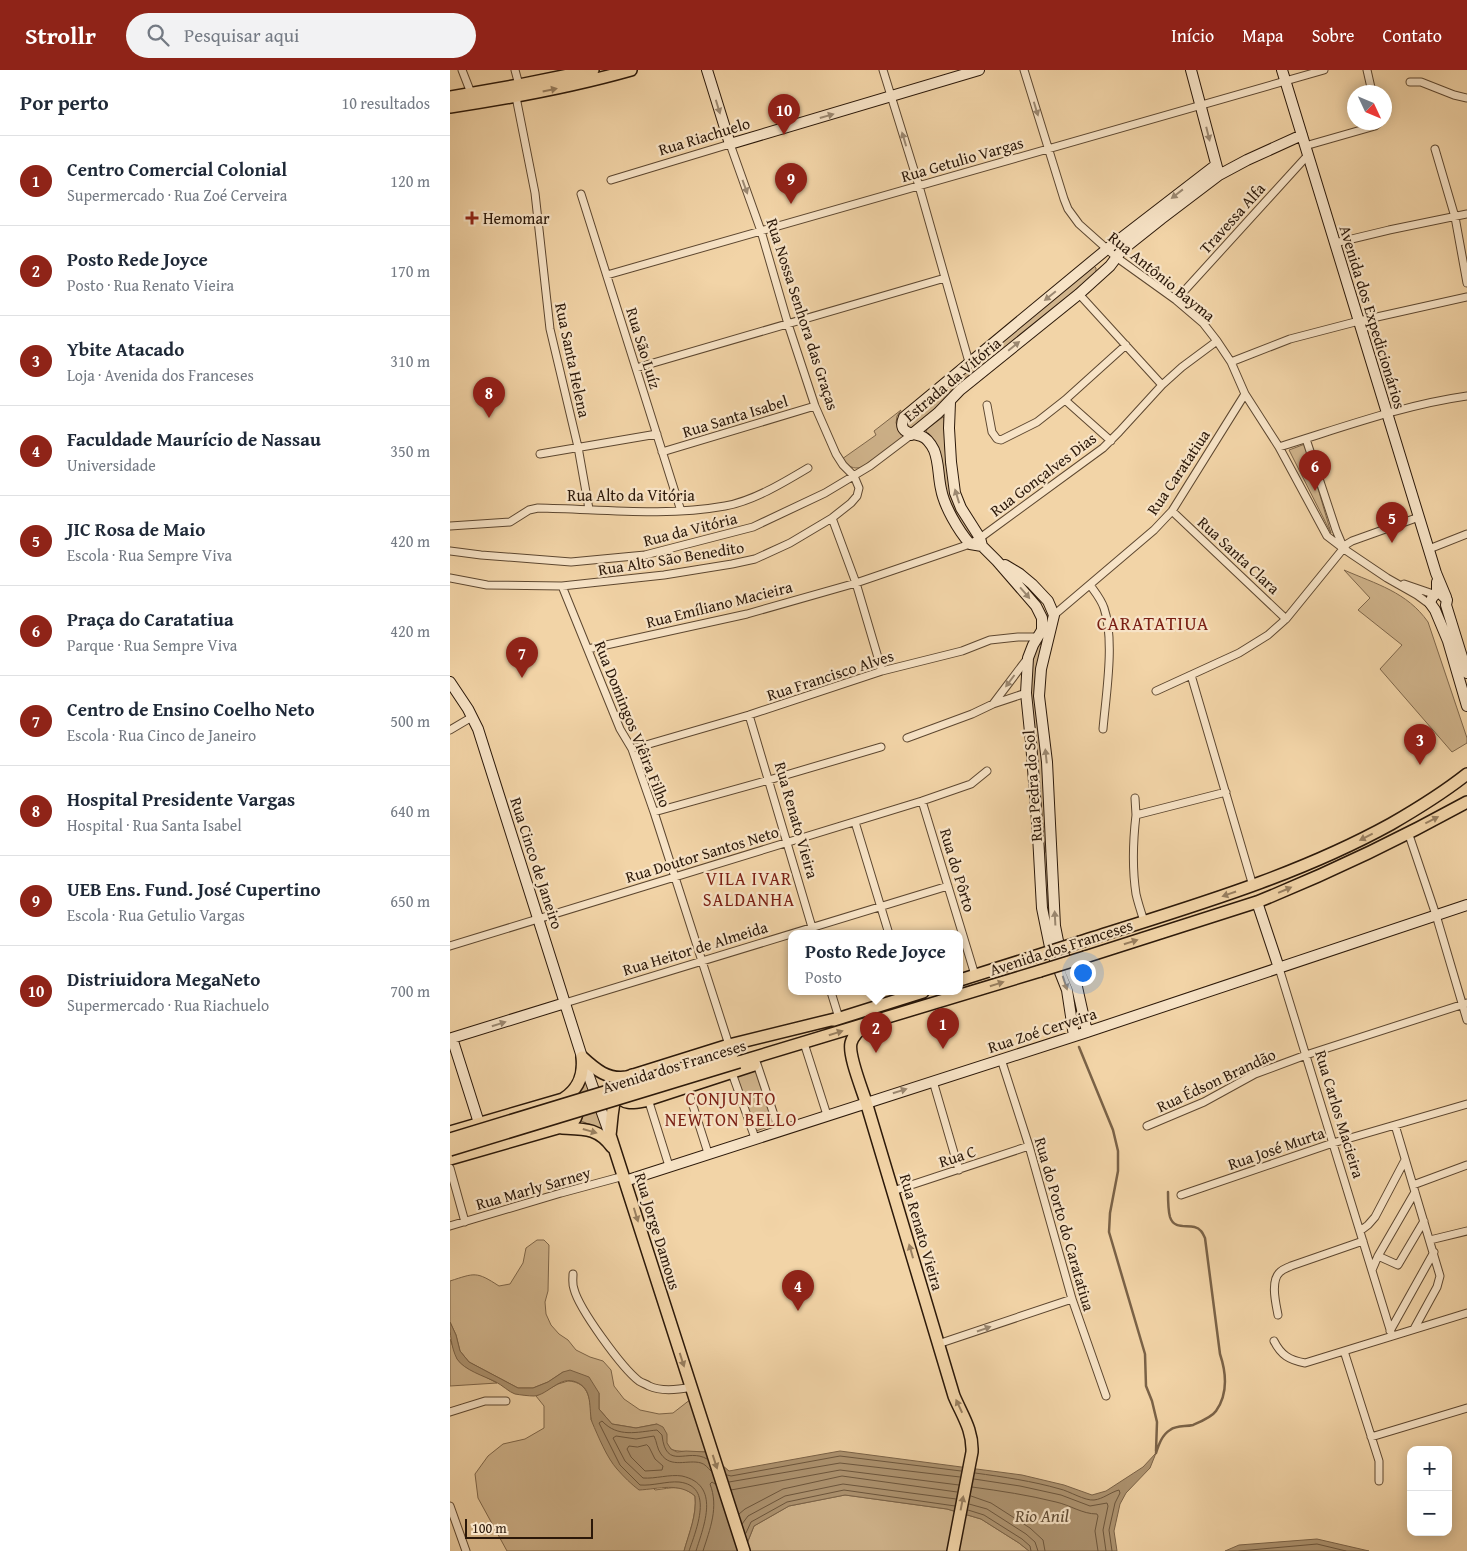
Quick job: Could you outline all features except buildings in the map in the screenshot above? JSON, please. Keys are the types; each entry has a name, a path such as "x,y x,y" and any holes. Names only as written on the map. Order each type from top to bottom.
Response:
{"main road":[{"path":"450,97 593,70"},
{"path":"450,107 516,97 631,70"},
{"name":"Avenida dos Franceses","path":"963,979 1253,886 1306,865 1358,841 1416,809 1464,777"},
{"name":"Avenida dos Franceses","path":"963,994 1257,902 1303,883 1464,803"},
{"name":"Avenida dos Franceses","path":"450,1150 504,1135 904,995"},
{"name":"Avenida dos Franceses","path":"450,1139 734,1054 804,1043 961,995"},
{"name":"Rua Renato Vieira","path":"866,1024 854,1036 850,1049 954,1396 970,1428 973,1442 953,1551"},
{"path":"617,1090 618,1097 624,1102 648,1099 732,1073 804,1043"},
{"path":"582,1057 599,1071 608,1076 619,1078 734,1054"},
{"path":"450,1132 561,1100 572,1092 580,1081 582,1057"},
{"path":"610,1135 617,1090 624,1080 632,1075"},
{"path":"450,1159 570,1123 576,1116 576,1109 573,1103 561,1100"},
{"path":"556,1128 584,1129 594,1132 605,1139 616,1152"},
{"name":"Rua Jorge Damous","path":"610,1135 744,1551"}],"street":[{"path":"462,70 471,93"},
{"path":"515,70 519,85"},
{"name":"Rua Nossa Senhora das Graças","path":"707,70 730,144 761,231 788,324 815,406 836,454 843,465 854,476"},
{"path":"883,70 919,186 969,362"},
{"name":"Rua Riachuelo","path":"611,180 979,70"},
{"name":"Rua Antônio Bayma","path":"1024,70 1068,209 1079,224 1116,257 1176,300 1203,323 1217,340 1231,362 1245,394 1279,447 1327,536 1387,578 1417,595 1433,608"},
{"path":"1191,70 1217,170"},
{"name":"Avenida dos Expedicionários","path":"1282,70 1429,549 1441,598 1467,673"},
{"name":"Rua Getulio Vargas","path":"607,275 1324,70"},
{"path":"1367,70 1370,85"},
{"path":"1410,82 1421,82 1467,98"},
{"name":"Rua Santa Helena","path":"516,97 535,193 550,329 578,448 588,509"},
{"name":"Estrada da Vitória","path":"1217,170 1122,250 1104,271 1079,294 960,390 930,420 911,435 902,426 904,417 1107,249 1217,170 1247,160 1359,130"},
{"name":"Travessa Alfa","path":"1176,300 1305,145"},
{"path":"1434,149 1455,217 1467,283"},
{"name":"Rua São Luíz","path":"581,194 681,511"},
{"path":"1335,243 1467,214"},
{"path":"636,368 945,278"},
{"path":"1079,294 1162,385"},
{"path":"1231,362 1290,339 1359,321 1467,297"},
{"name":"Rua Gonçalves Dias","path":"981,542 1111,441 1162,385 1217,340"},
{"path":"987,405 992,432 996,439 1000,440 1023,431 1064,400 1126,345"},
{"name":"Rua Caratatiua","path":"1054,615 1154,530 1172,511 1245,394"},
{"path":"1279,447 1388,414 1447,398 1467,396"},
{"path":"1064,400 1111,441"},
{"path":"950,402 950,462 953,484 961,508 981,542 1039,609 1044,632"},
{"name":"Rua Santa Isabel","path":"662,452 815,406"},
{"path":"540,454 657,434"},
{"path":"911,435 921,436 932,447 937,459 942,494 956,523 970,544"},
{"name":"Rua da Vitória","path":"450,551 547,562 570,562 645,555 753,526 825,493 854,476 911,435"},
{"path":"1306,439 1344,549"},
{"name":"Rua Alto da Vitória","path":"450,526 510,522 529,510 538,508 634,512 681,511 726,506 780,485 808,468"},
{"name":"Rua Alto São Benedito","path":"450,578 487,585 562,586 664,576 754,559 782,548 832,518 851,503 857,496 859,488 854,476"},
{"name":"Rua Santa Clara","path":"1172,511 1286,619"},
{"path":"1156,691 1239,653 1258,642 1286,619 1352,541 1419,517"},
{"path":"832,518 856,583 882,671"},
{"path":"1429,549 1467,534"},
{"path":"856,583 970,544 981,542"},
{"path":"998,561 1020,574 1032,584 1048,601 1054,615"},
{"name":"Rua Antônio Bayma","path":"1387,578 1441,598"},
{"name":"Rua Emíliano Macieira","path":"588,649 747,614 856,583"},
{"path":"1090,585 1106,614 1108,662 1103,729"},
{"name":"Rua Domingos Viêira Filho","path":"562,586 620,729 632,749 734,1054"},
{"path":"1433,608 1443,609 1441,598 1431,600 1433,608 1448,641 1467,706"},
{"name":"Rua Pedra do Sol","path":"1054,615 1044,632 1033,645 1028,658 1026,693 1044,923 1050,947 1068,990 1074,1036"},
{"name":"Rua Pedra do Sol","path":"1044,632 1040,696 1046,762 1056,934 1077,987 1087,1032"},
{"name":"Rua Francisco Alves","path":"632,749 750,715 882,671 962,650 990,640 1044,632"},
{"path":"993,704 1028,658"},
{"path":"1191,675 1253,886"},
{"name":"Rua Cinco de Janeiro","path":"450,682 472,717 481,739 582,1057"},
{"path":"907,738 1026,693"},
{"name":"Rua Renato Vieira","path":"750,715 813,930"},
{"path":"450,730 472,717"},
{"path":"654,812 881,747"},
{"name":"Rua Doutor Santos Neto","path":"450,946 922,802 971,784 987,771"},
{"path":"1136,815 1226,792"},
{"path":"1135,798 1136,815 1133,842 1135,883 1144,921"},
{"name":"Rua do Pôrto","path":"922,802 961,930"},
{"path":"856,822 888,930"},
{"path":"1408,832 1465,1004 1467,1020"},
{"path":"1038,842 1042,847 1045,860 1049,861 1052,859"},
{"name":"Rua Heitor de Almeida","path":"816,930 948,886"},
{"name":"Rua Carlos Macieira","path":"1257,902 1391,1333"},
{"name":"Rua Zoé Cerveira","path":"624,1179 670,1166 1087,1032 1467,905"},
{"name":"Rua do Pôrto","path":"963,935 975,975"},
{"name":"Rua Heitor de Almeida","path":"451,1036 788,938"},
{"path":"832,995 839,1018"},
{"name":"Rua Édson Brandão","path":"1147,1126 1204,1102 1254,1074 1306,1055 1465,1004"},
{"path":"451,1036 479,1123"},
{"path":"804,1043 827,1115"},
{"name":"Rua Jorge Damous","path":"582,1057 610,1135"},
{"name":"Rua do Porto do Caratatiua","path":"1001,1059 1029,1146 1072,1299 1106,1396"},
{"path":"757,1064 779,1130"},
{"path":"732,1073 755,1138"},
{"path":"932,1081 959,1170"},
{"path":"687,1087 708,1153"},
{"path":"648,1099 670,1166"},
{"name":"Rua José Murta","path":"1181,1195 1333,1143 1467,1104"},
{"path":"1395,1125 1439,1271 1437,1287 1414,1329"},
{"name":"Rua C","path":"893,1192 1029,1146"},
{"path":"1360,1231 1375,1217 1405,1160"},
{"path":"1372,1270 1414,1189 1467,1165"},
{"path":"450,1168 465,1222"},
{"name":"Rua Marly Sarney","path":"450,1226 561,1193 624,1179"},
{"path":"1378,1256 1398,1265 1424,1221"},
{"path":"1430,1240 1467,1232"},
{"path":"1278,1315 1275,1285 1281,1271 1363,1242"},
{"path":"1391,1333 1434,1252"},
{"path":"573,1274 573,1288 578,1300 606,1342 639,1381 651,1387 664,1390 678,1390 691,1387"},
{"path":"938,1344 1072,1299"},
{"path":"1274,1341 1283,1355 1305,1363 1344,1351 1391,1333 1414,1329 1467,1313"},
{"path":"1344,1351 1379,1461 1379,1481"},
{"path":"450,1412 485,1401 506,1401"},
{"path":"1371,1437 1467,1408"},
{"path":"450,1506 466,1551"}],"shaded area":[{"path":"1094,266 1096,273 934,412 913,429 908,427 906,420"},
{"path":"901,410 897,416 896,423 903,438 862,467 856,468 846,464 842,459 876,435 874,431"},
{"path":"943,417 946,465 973,534 973,537 969,539 948,497 926,433 927,429"},
{"path":"1305,444 1331,533 1289,450"},
{"path":"1344,570 1401,596 1411,603 1428,622 1467,738 1467,743 1452,752 1380,669 1402,645 1358,610 1370,598"},
{"path":"1038,644 1043,645 1044,783 1048,856 1040,835 1029,694 1031,664"},
{"path":"755,1070 774,1125 756,1131 737,1076"},
{"path":"585,1079 602,1129 581,1121 572,1097"},
{"path":"537,1240 544,1240 549,1245 548,1291 545,1302 546,1314 551,1325 576,1350 603,1361 611,1370 614,1386 624,1399 640,1410 659,1414 673,1413 691,1399 707,1452 671,1449 657,1424 636,1428 612,1424 599,1409 599,1393 563,1372 548,1382 533,1388 518,1388 469,1362 460,1351 450,1322 450,1281 475,1275 499,1286 510,1284 523,1263 526,1248"},
{"path":"450,1339 458,1360 497,1383 450,1386"},
{"path":"568,1381 575,1382 585,1389 590,1400 591,1420 655,1490 681,1488 695,1496 694,1517 684,1551 507,1551 478,1498 475,1474 488,1456 503,1444 525,1439 544,1428 544,1406 536,1396 558,1384"},
{"path":"845,1495 947,1509 981,1519 1029,1551 744,1551 754,1526 789,1506"}],"water":[{"name":"Rio Anil","path":"450,1322 460,1351 469,1362 518,1388 533,1388 570,1370 589,1377 599,1393 599,1409 612,1424 636,1428 657,1424 663,1427 667,1434 667,1443 671,1449 677,1452 707,1452 729,1471 840,1451 1022,1475 1064,1485 1092,1495 1106,1491 1143,1467 1156,1453 1150,1468 1126,1493 1120,1504 1114,1531 1117,1551 1029,1551 981,1519 947,1509 845,1495 789,1506 754,1526 744,1551 684,1551 694,1517 695,1496 676,1488 639,1490 628,1480 613,1464 603,1447 592,1422 588,1394 582,1385 576,1382 565,1381 539,1395 532,1396 510,1392 496,1382 460,1363 453,1350"},
{"path":"1317,1539 1369,1551 1225,1551 1239,1545"}],"waterway":[{"path":"1079,1047 1113,1130 1118,1151 1118,1171 1110,1213 1109,1232 1145,1354 1146,1386 1157,1422 1156,1451"},
{"path":"1156,1453 1167,1432 1173,1428 1193,1425 1214,1413 1223,1397 1225,1383 1205,1238 1198,1228 1180,1226 1172,1222 1169,1211 1168,1192"}],"place":[{"name":"Distriuidora MegaNeto","path":"784,135"},
{"name":"UEB Ens. Fund. José Cupertino","path":"791,204"},
{"name":"Hemomar","path":"472,218"},
{"name":"Hospital Presidente Vargas","path":"489,418"},
{"name":"Praça do Caratatiua","path":"1315,491"},
{"name":"JIC Rosa de Maio","path":"1392,543"},
{"name":"Centro de Ensino Coelho Neto","path":"522,678"},
{"name":"Ybite Atacado","path":"1420,765"},
{"name":"Centro Comercial Colonial","path":"943,1049"},
{"name":"Posto Rede Joyce","path":"876,1053"},
{"name":"Faculdade Maurício de Nassau","path":"798,1311"}],"district":[{"name":"CARATATIUA","path":"1153,623"},
{"name":"VILA IVAR SALDANHA","path":"749,890"},
{"name":"CONJUNTO NEWTON BELLO","path":"731,1109"}]}
